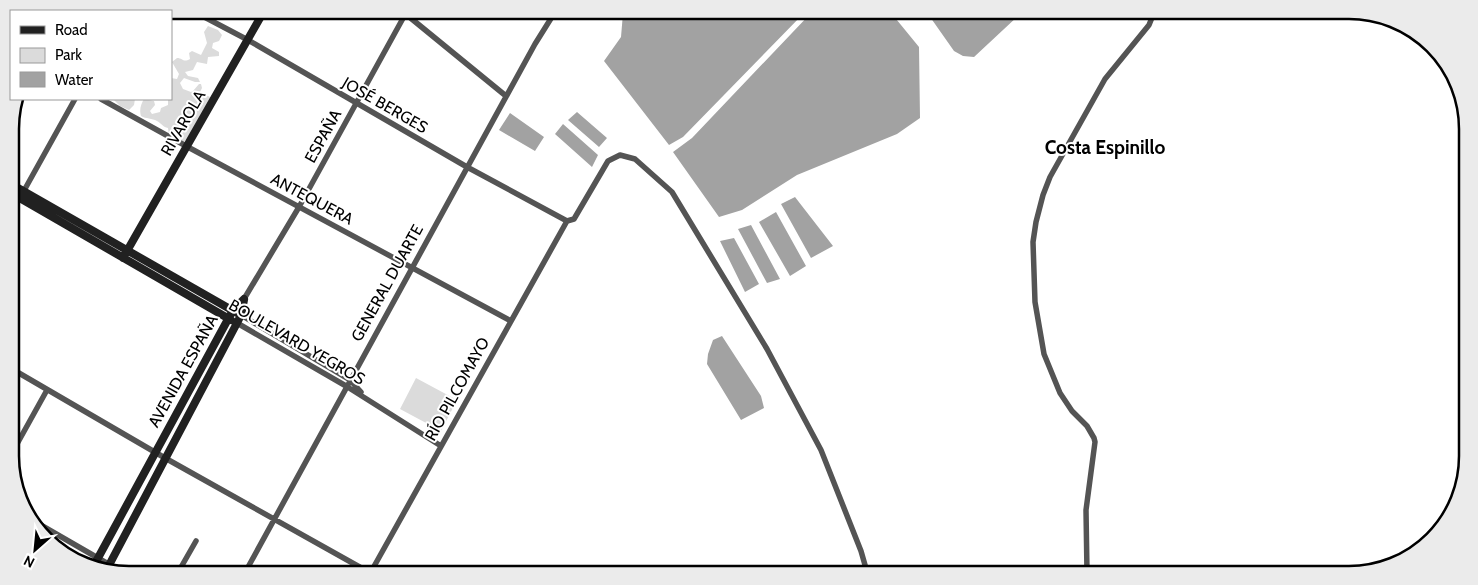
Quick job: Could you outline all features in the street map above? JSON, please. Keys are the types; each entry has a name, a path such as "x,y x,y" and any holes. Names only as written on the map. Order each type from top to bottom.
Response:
{"street":[{"name":"JOSÉ BERGES","path":"208,19 248,40 467,167 567,221"},
{"name":"RIVAROLA","path":"123,258 260,19"},
{"name":"ESPAÑA","path":"244,299 299,207 401,19"},
{"path":"413,19 506,96"},
{"name":"GENERAL DUARTE","path":"248,566 506,96 551,19"},
{"path":"1086,566 1086,510 1095,442 1086,426 1072,411 1060,393 1044,354 1035,302 1033,242 1039,208 1050,177 1105,79 1149,25 1151,19"},
{"path":"19,199 74,100"},
{"name":"ANTEQUERA","path":"103,100 511,321"},
{"name":"RÍO PILCOMAYO","path":"374,566 567,221 574,219 608,161 620,155 635,159 672,192 767,348 821,450 861,550 865,566"},
{"name":"BOULEVARD YEGROS","path":"21,195 127,250 233,310 348,383 365,397 441,446"},
{"name":"BOULEVARD YEGROS","path":"21,195 123,258 348,383"},
{"name":"AVENIDA ESPAÑA","path":"96,561 228,318 244,299"},
{"name":"AVENIDA ESPAÑA","path":"109,564 238,323 244,299"},
{"path":"19,373 154,452 359,566"},
{"path":"19,441 47,390"},
{"path":"45,527 105,564"},
{"path":"182,566 196,541"}],"green space":[{"path":"208,26 218,30 222,35 219,41 213,43 212,48 219,52 219,56 208,57 207,64 197,62 193,70 185,72 188,76 198,78 200,82 184,78 180,83 183,89 191,92 201,84 202,88 198,96 206,95 212,98 202,119 195,124 192,133 183,143 169,135 168,128 155,120 141,116 140,112 144,100 154,101 155,105 150,111 152,114 160,112 161,108 168,105 168,100 172,100 172,78 177,79 179,74 172,62 177,58 190,59 189,53 192,51 201,55 207,43 204,32"},
{"path":"114,100 135,100 134,105 129,110 120,106"},
{"path":"416,378 457,400 441,431 400,409"}],"water":[{"path":"622,19 798,19 683,137 669,145 604,61 621,37"},
{"path":"805,19 896,19 919,47 920,118 897,134 797,175 742,210 719,217 673,152 692,138"},
{"path":"932,19 1015,19 974,57 963,56 954,51"},
{"path":"577,112 607,138 599,147 568,120"},
{"path":"510,113 544,137 535,151 499,130"},
{"path":"563,124 598,155 592,167 555,134"},
{"path":"795,197 833,246 811,258 781,204"},
{"path":"776,212 806,266 790,276 759,222"},
{"path":"751,225 780,279 767,283 738,229"},
{"path":"734,238 759,284 745,292 720,241"},
{"path":"722,336 761,396 764,408 741,420 707,364 713,340"}],"district":[{"name":"Costa Espinillo","path":"1105,147"}]}
